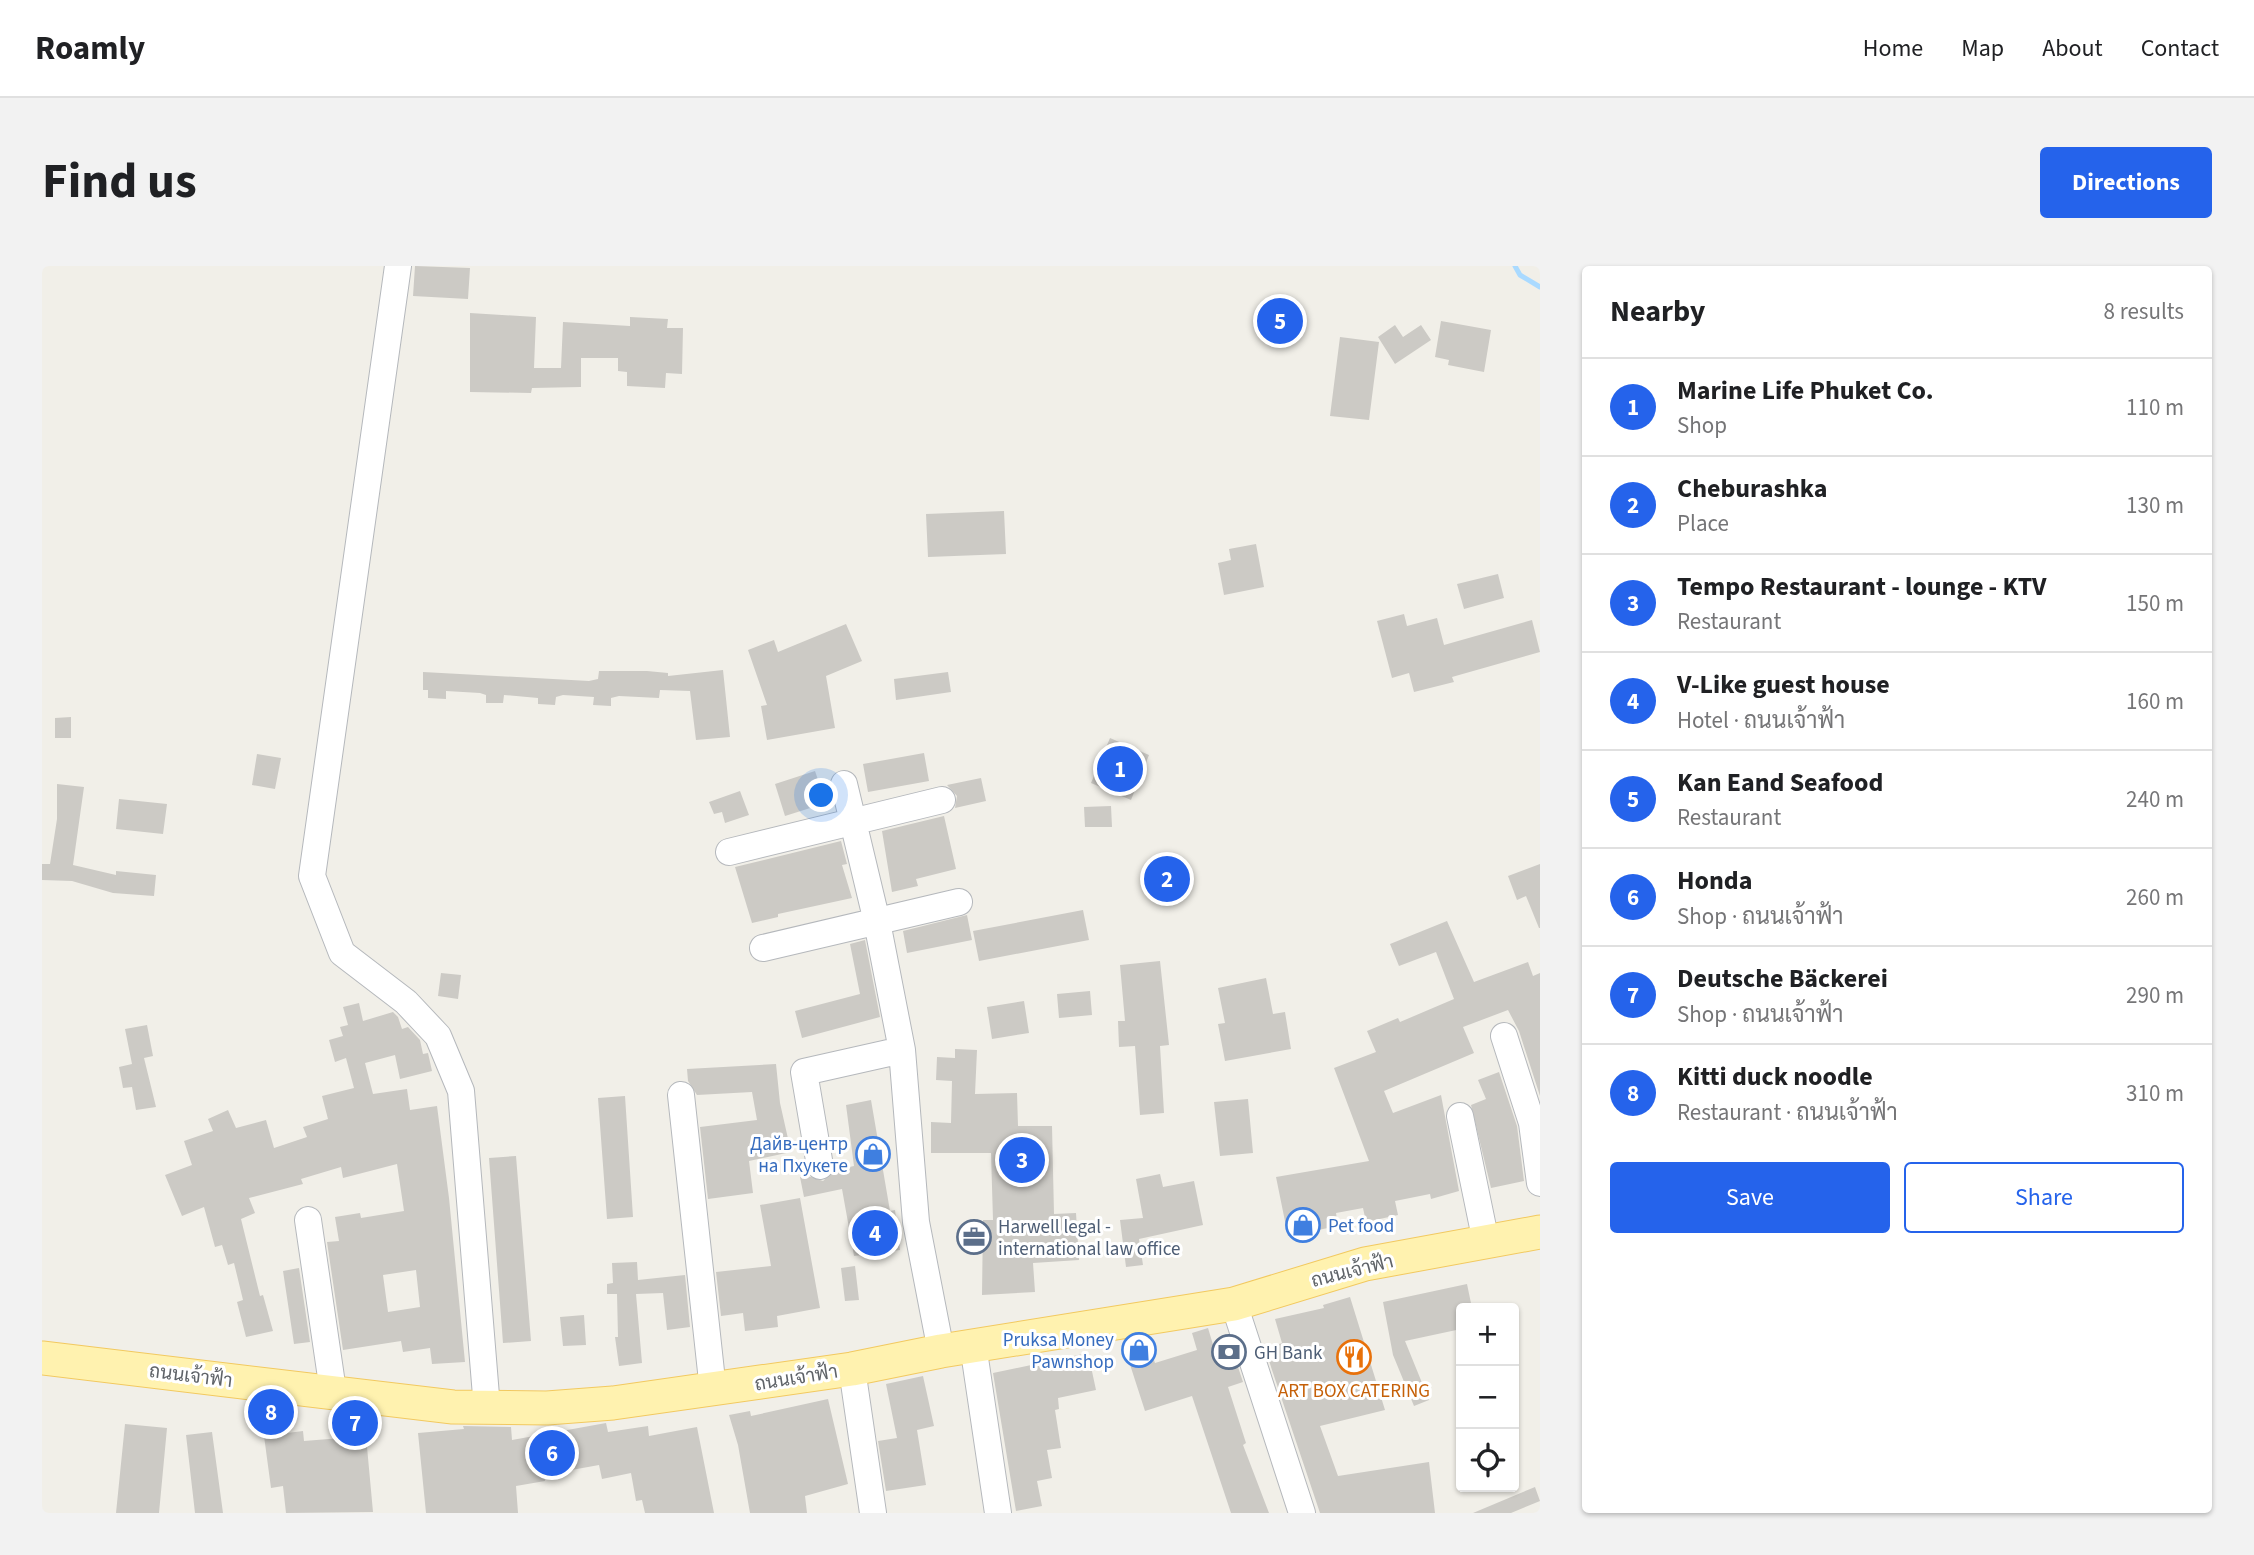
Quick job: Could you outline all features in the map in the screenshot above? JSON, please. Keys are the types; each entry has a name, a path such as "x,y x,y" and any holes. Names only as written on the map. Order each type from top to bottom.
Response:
{"main road":[{"name":"ถนนเจ้าฟ้า","path":"42,1358 453,1407 612,1403 852,1369 957,1348 1234,1304 1365,1264 1540,1232"}],"street":[{"path":"398,266 312,876 342,953 406,1002 438,1036 461,1091 487,1408"},
{"path":"844,784 877,922 902,1050 916,1222 957,1348 998,1513"},
{"path":"729,852 942,800"},
{"path":"763,948 959,902"},
{"path":"1504,1037 1532,1123 1540,1183"},
{"path":"820,1166 804,1072 902,1050"},
{"path":"681,1096 713,1390"},
{"path":"1460,1116 1486,1242"},
{"path":"308,1220 333,1391"},
{"path":"1234,1304 1302,1513"},
{"path":"852,1369 873,1513"}],"building":[{"path":"415,266 470,268 468,299 413,296"},
{"path":"1266,301 1294,302 1294,340 1266,340"},
{"path":"470,313 536,317 534,368 561,368 563,322 630,326 630,317 668,319 667,328 683,328 682,374 666,373 665,388 627,386 627,372 618,371 618,358 581,358 581,387 532,388 531,393 470,392"},
{"path":"1441,321 1491,330 1484,372 1448,365 1449,360 1435,357"},
{"path":"1395,325 1403,337 1421,325 1431,340 1395,364 1378,337"},
{"path":"1340,337 1379,342 1369,420 1330,416"},
{"path":"1004,511 1006,554 928,557 926,514"},
{"path":"1256,544 1264,587 1224,595 1218,563 1231,560 1229,549"},
{"path":"1498,574 1504,598 1464,609 1457,584"},
{"path":"1404,614 1407,626 1437,618 1444,645 1532,620 1540,652 1452,677 1454,682 1414,692 1409,673 1392,678 1377,621"},
{"path":"846,624 862,661 826,676 835,728 767,740 761,706 767,705 748,650 774,640 778,652"},
{"path":"723,670 730,737 696,740 690,691 660,690 659,698 619,696 611,698 611,706 593,705 594,697 563,695 556,697 555,705 538,704 538,698 504,695 503,703 486,703 486,695 480,693 446,691 446,699 428,698 428,690 423,690 423,672 589,681 598,679 599,671 647,671 668,673 668,676"},
{"path":"948,672 951,692 896,700 894,679"},
{"path":"71,717 71,738 55,738 55,718"},
{"path":"1110,738 1149,755 1131,800 1091,783"},
{"path":"924,753 929,781 868,792 863,764"},
{"path":"257,754 281,758 275,789 252,785"},
{"path":"815,771 826,803 785,816 775,784"},
{"path":"981,778 986,801 955,808 957,796 947,785"},
{"path":"57,784 84,787 73,865 116,875 116,871 156,875 154,896 113,893 72,881 42,880 42,864 50,864 57,819"},
{"path":"740,791 749,815 725,823 722,812 714,814 709,802"},
{"path":"119,799 167,804 163,834 116,829"},
{"path":"1111,806 1112,827 1085,827 1084,807"},
{"path":"944,816 956,869 916,879 918,886 892,892 882,831"},
{"path":"841,841 847,864 842,865 852,898 778,914 778,917 752,923 735,867"},
{"path":"1540,864 1539,928 1526,896 1517,900 1508,876"},
{"path":"1083,910 1089,940 979,961 973,931"},
{"path":"967,915 972,940 907,953 903,931"},
{"path":"1447,921 1474,982 1528,962 1533,976 1540,973 1540,1096 1519,1031 1508,1010 1463,1027 1474,1053 1384,1091 1393,1113 1441,1095 1459,1191 1431,1199 1430,1194 1395,1201 1398,1215 1366,1222 1363,1208 1336,1213 1338,1226 1288,1236 1276,1177 1369,1161 1334,1068 1376,1052 1367,1031 1398,1018 1400,1022 1454,999 1436,952 1399,966 1390,944"},
{"path":"865,940 880,1017 802,1038 795,1011 860,994 850,944"},
{"path":"1160,961 1169,1045 1160,1046 1164,1113 1140,1115 1135,1046 1119,1047 1118,1021 1125,1021 1120,965"},
{"path":"441,973 461,975 458,999 438,996"},
{"path":"1266,978 1273,1014 1285,1012 1291,1049 1225,1061 1218,1024 1225,1023 1218,988"},
{"path":"1090,991 1092,1015 1059,1018 1057,994"},
{"path":"1024,1001 1029,1033 992,1039 987,1007"},
{"path":"359,1003 363,1021 393,1012 402,1029 408,1027 420,1040 423,1054 428,1053 432,1071 400,1079 395,1055 365,1063 373,1094 407,1089 410,1110 437,1106 465,1362 432,1364 430,1348 403,1352 401,1341 343,1350 327,1242 339,1241 335,1217 360,1213 361,1218 404,1211 397,1164 343,1178 341,1167 301,1179 303,1184 249,1198 255,1213 241,1219 260,1296 263,1295 273,1331 246,1337 237,1302 243,1300 234,1263 228,1265 222,1245 215,1247 204,1207 182,1216 165,1175 192,1165 184,1141 213,1131 208,1119 228,1110 236,1128 266,1120 274,1148 307,1137 303,1127 328,1119 322,1096 354,1088 346,1058 335,1062 329,1040 343,1036 340,1027 348,1025 343,1007","holes":["416,1270 420,1307 388,1312 383,1275"]},
{"path":"147,1025 153,1056 144,1058 156,1107 136,1110 132,1087 123,1088 119,1067 132,1064 125,1029"},
{"path":"955,1049 977,1050 975,1094 1017,1093 1018,1126 1052,1126 1054,1214 1076,1213 1079,1260 1033,1263 1035,1292 982,1295 983,1220 993,1220 991,1153 931,1153 931,1122 951,1123 952,1081 936,1080 937,1057 955,1058"},
{"path":"776,1064 780,1103 791,1152 749,1161 753,1193 708,1199 700,1127 757,1120 752,1092 697,1095 688,1081 687,1069"},
{"path":"1499,1072 1517,1126 1524,1181 1491,1188 1471,1105 1486,1099 1478,1080"},
{"path":"625,1096 633,1217 607,1219 598,1098"},
{"path":"1248,1099 1253,1153 1220,1156 1214,1102"},
{"path":"871,1100 890,1211 895,1210 900,1250 854,1256 842,1189 804,1197 800,1177 808,1176 823,1181 835,1170 854,1166 846,1105"},
{"path":"516,1156 531,1341 503,1343 489,1158"},
{"path":"1160,1174 1163,1187 1194,1181 1203,1225 1139,1239 1143,1265 1126,1267 1120,1220 1143,1218 1136,1179"},
{"path":"800,1198 820,1308 777,1316 778,1327 745,1331 743,1313 721,1316 716,1272 771,1266 760,1205"},
{"path":"637,1262 638,1280 685,1275 690,1327 667,1330 663,1293 636,1294 642,1363 619,1366 615,1337 618,1337 617,1294 607,1294 607,1284 613,1283 612,1263"},
{"path":"855,1266 859,1300 845,1301 841,1268"},
{"path":"299,1268 310,1342 294,1344 283,1271"},
{"path":"1467,1284 1471,1303 1456,1303 1456,1330 1405,1341 1429,1400 1414,1406 1393,1355 1383,1302"},
{"path":"1350,1297 1385,1410 1320,1426 1338,1476 1429,1462 1435,1513 1320,1513 1265,1349 1282,1343 1275,1319 1324,1308 1323,1305"},
{"path":"584,1315 586,1345 563,1346 560,1317"},
{"path":"1208,1328 1214,1348 1230,1343 1243,1382 1228,1387 1246,1443 1243,1445 1269,1513 1231,1513 1192,1396 1145,1411 1124,1346 1147,1339 1155,1363 1197,1350 1192,1333"},
{"path":"1083,1354 1090,1362 1096,1390 1058,1398 1059,1409 1055,1410 1061,1448 1047,1450 1052,1478 1037,1481 1042,1506 1016,1511 993,1373"},
{"path":"923,1376 934,1426 917,1430 926,1485 886,1491 878,1441 897,1438 886,1384"},
{"path":"828,1399 848,1484 805,1496 807,1513 750,1513 738,1445 729,1415 750,1411 751,1416"},
{"path":"606,1423 608,1432 648,1426 649,1436 697,1427 714,1513 645,1513 642,1500 636,1501 631,1473 602,1479 599,1465 544,1475 545,1481 516,1486 518,1513 426,1513 418,1433 464,1429 463,1426 511,1427 512,1440"},
{"path":"125,1424 167,1428 159,1513 116,1513"},
{"path":"303,1431 304,1441 366,1436 373,1512 286,1513 283,1486 271,1488 264,1436"},
{"path":"212,1432 223,1513 195,1513 186,1435"},
{"path":"1535,1487 1540,1501 1511,1513 1473,1513"}],"waterway":[{"path":"1515,266 1520,275 1540,287"}],"place":[{"name":"Kan Eand Seafood","path":"1280,321"},
{"name":"Marine Life Phuket Co.","path":"1120,769"},
{"name":"Cheburashka","path":"1167,879"},
{"name":"Дайв-центр на Пхукете","path":"873,1154"},
{"name":"Tempo Restaurant - lounge - KTV","path":"1022,1160"},
{"name":"Pet food","path":"1303,1225"},
{"name":"V-Like guest house","path":"875,1233"},
{"name":"Harwell legal - international law office","path":"974,1237"},
{"name":"Pruksa Money Pawnshop","path":"1139,1350"},
{"name":"GH Bank","path":"1229,1352"},
{"name":"ART BOX CATERING","path":"1354,1357"},
{"name":"Kitti duck noodle","path":"271,1412"},
{"name":"Deutsche Bäckerei","path":"355,1423"},
{"name":"Honda","path":"552,1453"}]}
